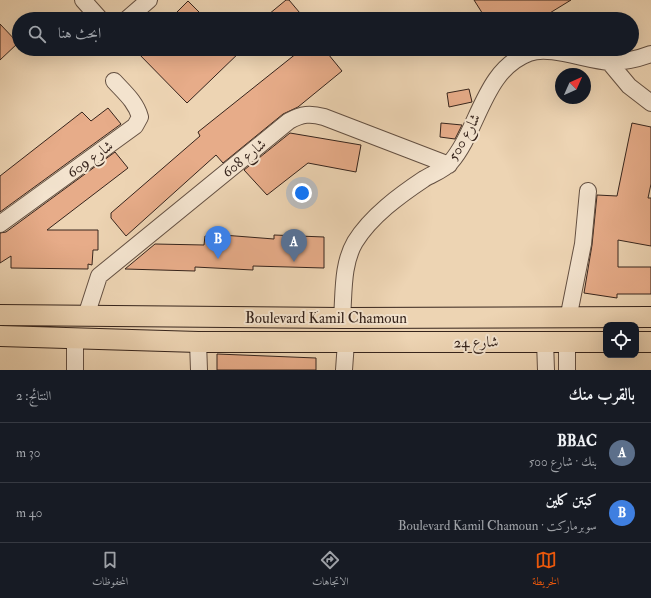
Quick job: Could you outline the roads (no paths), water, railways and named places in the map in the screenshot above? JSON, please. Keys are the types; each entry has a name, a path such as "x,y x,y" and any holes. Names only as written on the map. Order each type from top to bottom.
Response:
{"main road":[{"name":"Boulevard Kamil Chamoun","path":"0,315 342,318 651,317"},
{"name":"Boulevard Kamil Chamoun","path":"0,336 198,342 346,342"},
{"name":"شارع 24","path":"346,342 603,342"},
{"path":"639,342 651,342"}],"street":[{"path":"83,0 94,12"},
{"path":"135,12 149,0"},
{"name":"شارع 500","path":"573,56 609,62 629,60 651,54"},
{"name":"شارع 500","path":"342,318 346,266 356,240 384,210 424,180 449,165 464,142 502,71 512,62 523,56"},
{"path":"609,62 630,86 651,103"},
{"name":"شارع 609","path":"0,224 135,126 140,117 138,111 114,81"},
{"name":"شارع 608","path":"86,316 99,276 289,121 299,116 309,113 324,117 449,165"},
{"path":"568,318 583,244 588,191"},
{"path":"75,339 75,370"},
{"path":"545,341 546,370"},
{"path":"567,341 567,370"},
{"path":"198,342 199,370"},
{"path":"344,370 346,342"}],"place":[{"name":"كبتن كلين","path":"218,259"},
{"name":"BBAC","path":"294,262"}]}
